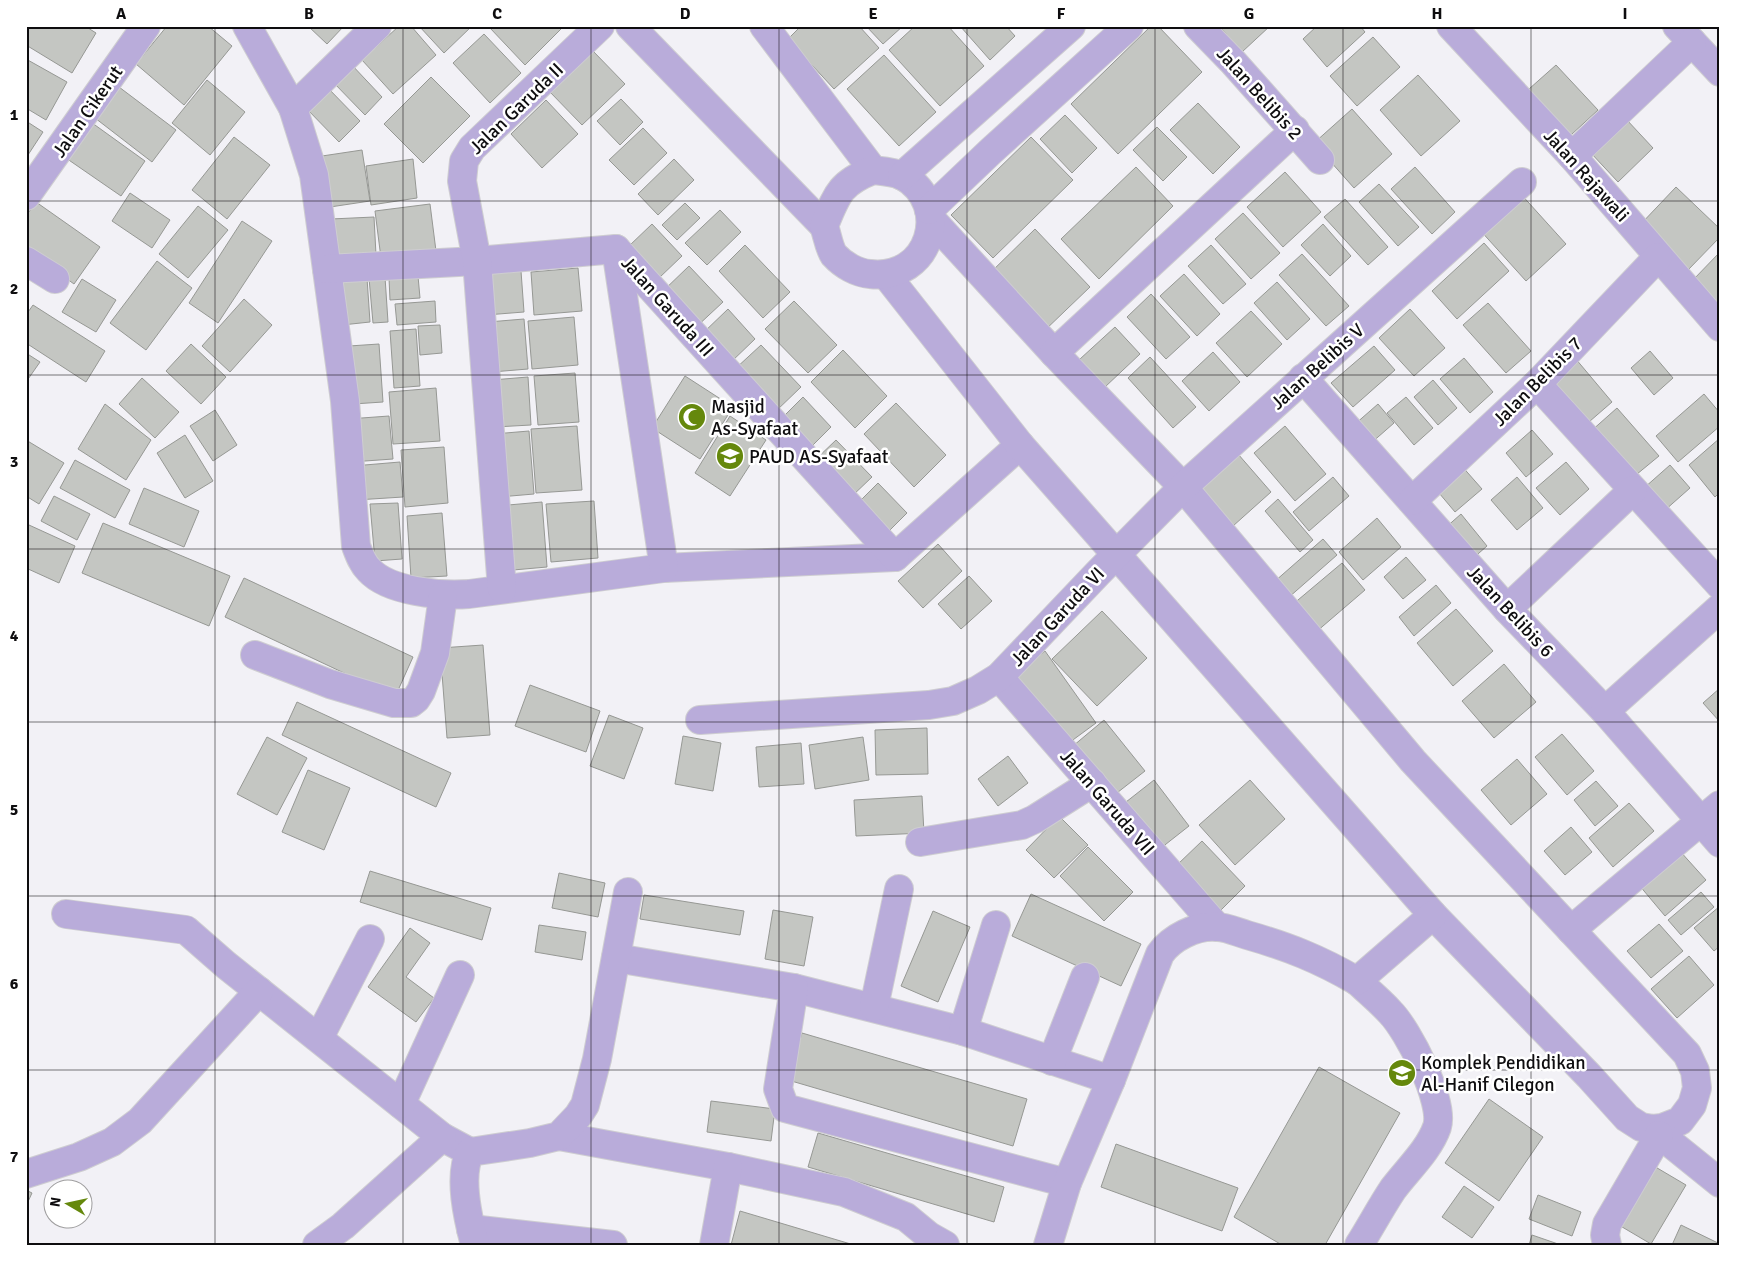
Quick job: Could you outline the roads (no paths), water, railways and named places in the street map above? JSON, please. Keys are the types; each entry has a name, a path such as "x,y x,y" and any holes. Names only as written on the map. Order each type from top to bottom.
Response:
{"street":[{"name":"Jalan Cikerut","path":"26,196 146,26"},
{"path":"247,26 293,108 314,175 345,401 356,546 361,560 370,571 384,580 443,596 664,568 895,557 1020,445"},
{"path":"293,108 377,26"},
{"name":"Jalan Garuda II","path":"502,589 478,262 462,181 464,161 467,154 600,26"},
{"path":"630,26 824,226 834,254 858,273 887,276 911,265 926,245 930,215 991,151 1129,26"},
{"path":"902,176 1071,26"},
{"name":"Jalan Belibis 2","path":"1198,26 1295,130 1320,160"},
{"name":"Jalan Rajawali","path":"1451,26 1572,156 1720,327"},
{"path":"770,28 873,170"},
{"path":"1572,156 1685,34 1720,72"},
{"path":"1054,353 1295,130"},
{"path":"824,226 836,198 852,178 873,170 902,176 919,189 930,215 1054,353 1183,487 1413,762 1687,1054 1695,1071 1698,1088 1692,1105 1680,1121 1656,1132 1607,1224 1605,1235 1607,1245"},
{"name":"Jalan Belibis V","path":"1116,554 1183,487 1522,182"},
{"path":"616,249 664,568"},
{"name":"Jalan Garuda III","path":"327,269 478,262 616,249 895,557"},
{"name":"Jalan Belibis 7","path":"1412,501 1537,384 1658,257"},
{"path":"26,261 55,279"},
{"path":"887,276 1020,445 1433,915 1589,1076 1627,1118 1641,1127 1656,1132 1720,1183"},
{"name":"Jalan Belibis 6","path":"1303,378 1508,609 1605,711 1710,813 1720,842"},
{"path":"1537,384 1720,585"},
{"path":"1508,609 1633,490"},
{"name":"Jalan Garuda VI","path":"999,678 1116,554"},
{"path":"255,655 330,684 394,703 410,703 416,699 421,691 435,653 443,596"},
{"path":"1605,711 1720,608"},
{"path":"700,720 930,705 953,701 999,678"},
{"name":"Jalan Garuda VII","path":"999,678 1092,782 1216,926"},
{"path":"920,842 1022,825 1036,819 1092,782"},
{"path":"1571,930 1710,813"},
{"path":"874,1008 899,889"},
{"path":"66,914 186,930 259,991 442,1137 470,1152 530,1144 558,1136 570,1126 585,1105 597,1059 628,892"},
{"path":"1357,981 1433,915"},
{"path":"963,1031 996,925"},
{"path":"1048,1245 1067,1183 1111,1080 1160,954 1166,945 1186,933 1216,926 1292,948 1328,964 1357,981 1392,1013 1420,1060 1436,1102 1437,1124 1432,1138 1393,1190 1359,1245"},
{"path":"319,1038 370,939"},
{"path":"616,958 794,988 963,1031 1111,1080"},
{"path":"401,1104 460,975"},
{"path":"1052,1061 1085,977"},
{"path":"794,988 778,1089 785,1108 1067,1183"},
{"path":"26,1174 79,1157 112,1142 140,1121 259,991"},
{"path":"1695,1071 1720,1092"},
{"path":"558,1136 728,1167 844,1192 906,1216 929,1236 945,1245"},
{"path":"317,1245 343,1226 442,1137"},
{"path":"470,1152 464,1167 472,1237 613,1245"},
{"path":"714,1245 728,1167"}],"place":[{"name":"Masjid As-Syafaat","path":"692,417"},
{"name":"PAUD AS-Syafaat","path":"730,456"},
{"name":"Komplek Pendidikan Al-Hanif Cilegon","path":"1402,1073"}]}
